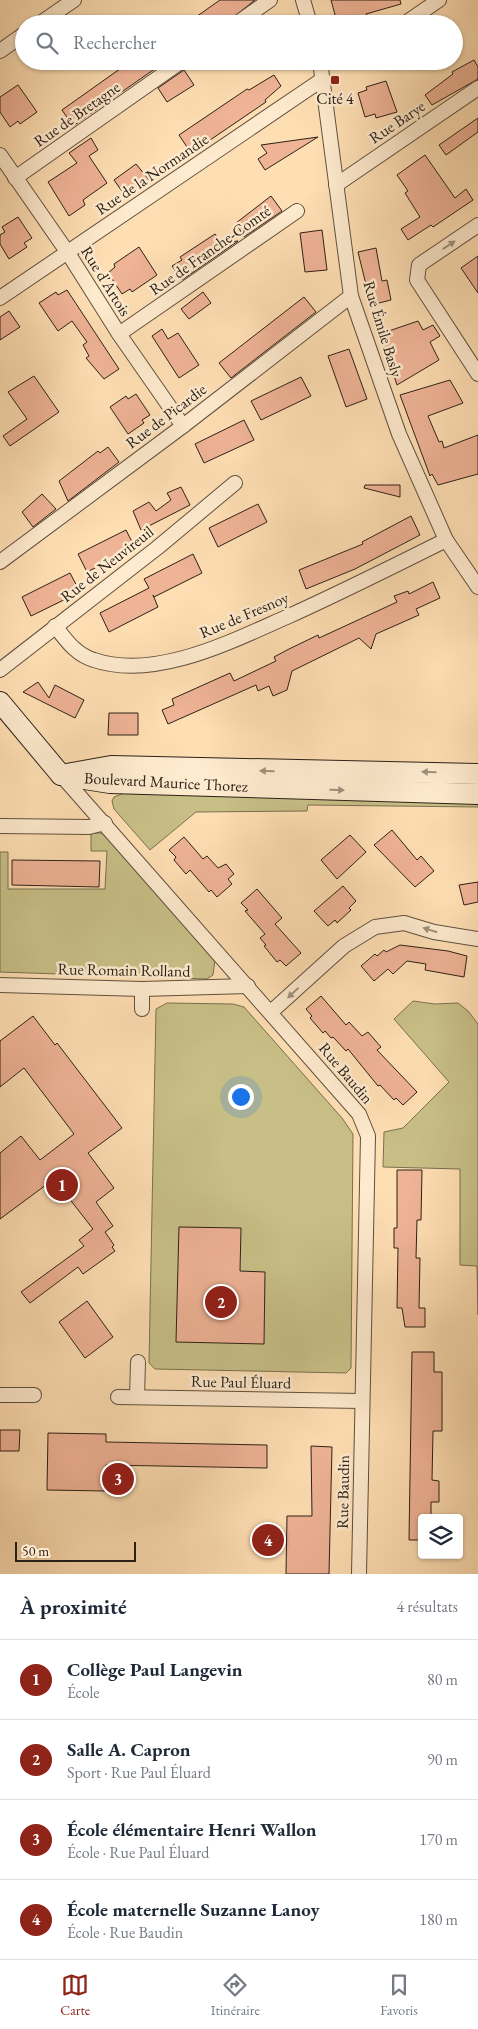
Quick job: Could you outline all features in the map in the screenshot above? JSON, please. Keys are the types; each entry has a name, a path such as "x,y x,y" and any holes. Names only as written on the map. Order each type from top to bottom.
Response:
{"street":[{"path":"52,15 74,0"},
{"path":"249,15 270,0"},
{"path":"303,0 307,15"},
{"path":"417,15 439,0"},
{"path":"0,51 15,40"},
{"name":"Rue de Bretagne","path":"16,178 169,70"},
{"name":"Rue Émile Basly","path":"322,70 351,296 399,434 446,540 478,587"},
{"name":"Rue de la Normandie","path":"0,298 323,79"},
{"name":"Rue Barye","path":"336,185 478,88"},
{"name":"Rue d'Artois","path":"0,155 68,253 119,334 183,426"},
{"name":"Rue de Franche-Comté","path":"119,334 297,212"},
{"path":"476,365 417,280 419,265 478,225"},
{"name":"Rue de Picardie","path":"0,562 183,426 351,296"},
{"name":"Rue de Neuvireuil","path":"0,670 157,548 235,483"},
{"name":"Rue de Fresnoy","path":"55,626 70,645 82,656 95,661 116,664 160,663 215,649 336,595 446,540"},
{"path":"0,702 61,775"},
{"name":"Boulevard Maurice Thorez","path":"61,775 111,766 478,774"},
{"name":"Boulevard Maurice Thorez","path":"61,775 110,783 478,794"},
{"name":"Rue Baudin","path":"61,775 359,1114 368,1136 359,1574"},
{"path":"0,826 89,827 104,823"},
{"path":"270,1012 344,946 375,927 404,923 434,932 478,939"},
{"name":"Rue Romain Rolland","path":"0,985 142,989 248,986"},
{"path":"142,989 142,1008"},
{"path":"137,1397 138,1362"},
{"path":"0,1395 34,1395"},
{"name":"Rue Paul Éluard","path":"118,1397 362,1401"}],"shaded area":[{"path":"124,793 478,801 478,807 308,805 307,811 196,812 150,850 114,809 112,801 114,797"},
{"path":"91,833 101,833 110,839 215,960 213,975 207,979 0,972 0,852 8,852 8,889 105,889 107,851 91,851"},
{"path":"413,1001 435,1004 458,1003 468,1011 478,1024 478,1315 477,1266 460,1265 460,1169 383,1167 384,1132 403,1128 449,1082 394,1019"},
{"path":"167,1003 233,1004 244,1007 342,1118 353,1134 351,1368 346,1373 155,1369 149,1363 156,1009"}],"building":[{"path":"220,0 255,0 236,15 199,15"},
{"path":"331,0 400,0 401,4 366,15 335,15"},
{"path":"474,60 478,67 478,79 432,105 425,95 453,74 452,72 463,70 463,66"},
{"path":"118,70 153,70 73,126 62,110"},
{"path":"184,70 194,85 167,102 158,88"},
{"path":"274,75 281,86 265,100 266,102 191,153 179,135 247,89 249,90"},
{"path":"386,81 397,112 376,118 375,114 365,117 358,93 367,90 366,87"},
{"path":"18,85 37,112 20,124 18,121 10,127 0,112 0,97"},
{"path":"478,118 478,132 446,155 439,145"},
{"path":"318,137 265,170 258,159 267,153 261,145"},
{"path":"91,138 98,150 89,156 107,183 83,200 85,205 69,216 48,182 77,163 69,153"},
{"path":"425,155 455,198 466,189 473,200 433,227 431,225 408,240 401,229 420,217 405,193 408,191 397,175"},
{"path":"136,164 150,181 126,197 114,180"},
{"path":"271,196 282,211 244,237 236,223"},
{"path":"18,217 32,238 24,243 27,247 9,259 0,244 0,235 5,232 2,227"},
{"path":"322,230 327,270 305,272 300,233"},
{"path":"215,234 222,243 238,241 182,280 172,266 182,260 180,257"},
{"path":"139,247 157,275 132,292 130,289 122,294 108,273 115,267 114,264"},
{"path":"376,248 382,281 387,280 391,300 371,305 358,252"},
{"path":"478,256 478,293 461,268"},
{"path":"67,290 119,369 104,379 86,358 89,356 83,345 87,342 72,321 58,331 39,303 56,292 58,295"},
{"path":"203,292 211,303 189,319 181,309"},
{"path":"304,297 316,312 231,378 219,363"},
{"path":"9,311 20,327 0,340 0,317"},
{"path":"418,321 423,330 433,325 440,336 430,342 439,360 397,385 380,334"},
{"path":"162,329 168,339 178,333 199,365 179,378 152,336"},
{"path":"349,349 367,399 346,407 328,356"},
{"path":"34,376 59,412 10,446 3,436 27,419 8,392"},
{"path":"301,377 311,396 261,420 251,401"},
{"path":"450,380 463,403 428,416 439,442 442,441 444,448 478,435 478,474 438,485 432,474 430,476 400,395"},
{"path":"136,394 150,415 142,420 144,423 128,434 110,407 126,396 128,399"},
{"path":"244,420 254,440 204,463 195,444"},
{"path":"108,447 119,462 68,501 59,481 98,451 100,453"},
{"path":"365,485 400,485 400,497 364,488"},
{"path":"181,487 190,505 141,530 133,511 149,502 156,511 171,500 167,493"},
{"path":"42,494 56,509 33,527 22,512"},
{"path":"258,504 267,522 218,547 209,528"},
{"path":"411,516 420,535 355,569 306,589 299,570 363,544 362,542"},
{"path":"126,530 135,548 87,572 78,554"},
{"path":"193,554 202,573 154,597 153,595 158,607 109,632 100,613 149,588 144,579"},
{"path":"70,573 80,592 31,616 22,597"},
{"path":"433,582 440,598 416,609 419,615 376,634 371,649 359,638 292,671 287,690 273,696 269,686 258,691 256,685 168,724 162,710 174,705 172,699 230,673 234,681 276,661 274,657 289,649 318,635 319,638 397,602 394,596 408,591 409,594"},
{"path":"38,682 49,698 55,685 84,700 75,718 23,692"},
{"path":"109,713 138,713 138,735 108,735"},
{"path":"392,830 417,860 421,856 434,871 415,887 374,845"},
{"path":"350,835 366,852 337,879 321,860"},
{"path":"184,837 203,859 207,856 218,868 226,864 234,874 228,879 232,884 217,897 211,890 209,892 190,870 186,874 174,860 176,857 169,850"},
{"path":"12,860 100,861 99,887 12,885"},
{"path":"478,882 478,902 464,905 459,885"},
{"path":"343,886 356,901 349,908 351,910 337,923 335,920 328,926 314,911"},
{"path":"257,889 282,918 275,924 301,953 286,966 280,960 277,962 264,946 266,945 260,938 265,934 245,911 248,910 241,903"},
{"path":"400,945 448,951 467,956 464,977 425,970 426,964 407,961 393,974 388,969 374,981 361,966 375,954 377,956 384,950 386,952"},
{"path":"321,996 346,1025 349,1022 362,1036 368,1032 381,1047 377,1050 417,1092 403,1105 396,1098 394,1100 380,1085 378,1086 348,1049 346,1051 325,1031 323,1033 310,1018 312,1016 306,1009"},
{"path":"33,1016 55,1045 57,1043 122,1128 88,1153 114,1188 96,1202 113,1226 105,1232 114,1245 112,1247 115,1251 83,1274 78,1267 30,1303 21,1292 84,1246 79,1240 93,1229 54,1179 0,1219 0,1153 21,1136 40,1160 74,1134 24,1068 0,1087 0,1041"},
{"path":"397,1170 422,1170 421,1220 417,1220 416,1258 420,1258 419,1308 425,1308 425,1327 405,1327 402,1308 397,1308 398,1248 394,1248 394,1228 397,1228"},
{"path":"179,1227 241,1228 240,1271 265,1272 264,1344 176,1342"},
{"path":"87,1301 113,1337 85,1358 59,1322"},
{"path":"412,1352 434,1352 434,1372 442,1372 442,1431 433,1431 432,1480 439,1481 439,1502 431,1502 431,1514 418,1514 418,1540 409,1540"},
{"path":"0,1430 20,1430 19,1451 0,1451"},
{"path":"48,1433 106,1434 106,1442 267,1445 267,1468 106,1465 105,1491 47,1490"},
{"path":"311,1446 332,1447 329,1574 286,1574 287,1516 312,1516"}],"place":[{"name":"Cité 4","path":"335,80"},
{"name":"Collège Paul Langevin","path":"62,1185"},
{"name":"Salle A. Capron","path":"221,1302"},
{"name":"École élémentaire Henri Wallon","path":"118,1479"},
{"name":"École maternelle Suzanne Lanoy","path":"268,1540"}]}
